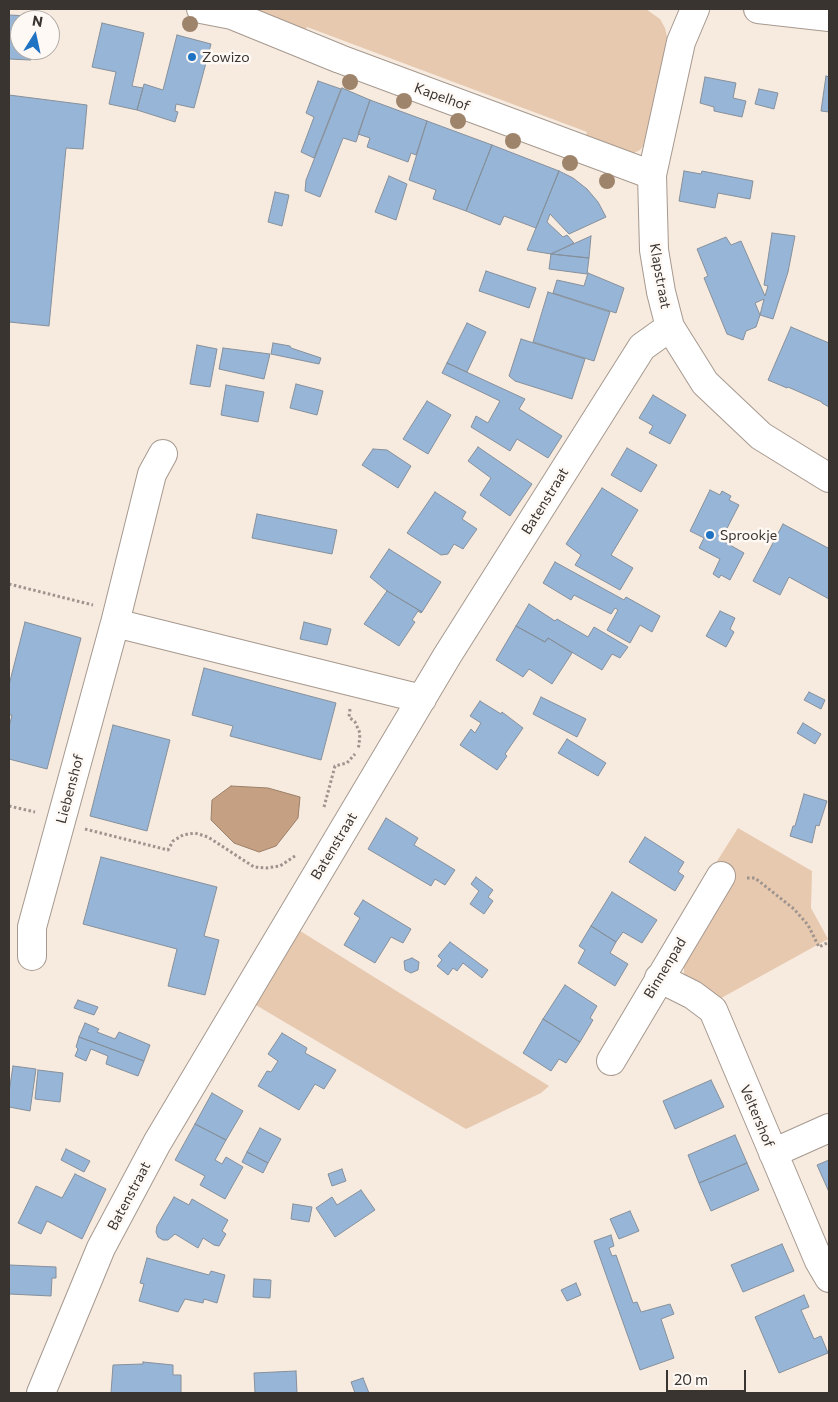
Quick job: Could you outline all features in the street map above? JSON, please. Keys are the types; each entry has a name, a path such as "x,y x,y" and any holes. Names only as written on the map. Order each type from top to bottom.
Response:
{"street":[{"name":"Kapelhof","path":"201,9 233,12 340,59 652,175"},
{"name":"Klapstraat","path":"695,9 681,42 652,175 654,250 661,292 670,327 706,383 761,436 829,478"},
{"path":"758,9 817,14"},
{"name":"Batenstraat","path":"41,1393 101,1248 157,1143 422,699 642,347 670,327"},
{"name":"Liebenshof","path":"32,956 32,927 116,617 152,474 162,454"},
{"path":"116,617 356,683 422,699"},
{"name":"Binnenpad","path":"611,1062 721,876"},
{"name":"Veltershof","path":"659,978 693,995 713,1010 819,1261 829,1278"},
{"path":"773,1153 829,1128"}],"path":[{"path":"9,584 116,617"},
{"path":"323,810 335,766 347,763 359,745 360,733 356,722 349,717 356,683"},
{"path":"9,806 51,817 61,822 168,850 173,841 183,835 195,833 208,837 254,867 280,866 298,854"},
{"path":"721,876 755,878 794,909 808,925 819,947 829,942"}],"shaded area":[{"path":"255,9 646,9 660,19 665,28 668,41 645,144 640,150 632,154 584,141 587,132 307,27 303,35 258,14"},
{"path":"231,786 268,788 300,797 298,818 276,846 259,852 234,843 211,820 212,800"},
{"path":"738,828 812,871 811,908 828,939 714,1002 684,977 684,963 687,954 734,880 714,866"},
{"path":"297,929 549,1086 541,1093 466,1129 254,1004"}],"building":[{"path":"9,15 10,59 9,59"},
{"path":"102,23 144,33 132,86 143,88 137,110 109,104 116,72 92,67"},
{"path":"177,35 211,44 194,108 176,104 175,111 178,112 175,122 137,110 144,84 163,90"},
{"path":"826,76 829,77 829,112 821,111"},
{"path":"705,77 736,83 733,98 746,101 742,117 714,111 714,107 700,103"},
{"path":"318,81 341,89 314,158 301,152 314,117 306,113"},
{"path":"342,88 370,100 356,142 343,138 320,197 305,191 306,180"},
{"path":"759,89 778,93 774,109 755,104"},
{"path":"9,95 87,105 83,149 66,148 49,326 9,322"},
{"path":"370,100 427,121 416,155 411,153 408,162 367,147 370,138 358,134"},
{"path":"427,121 492,145 466,211 433,199 436,190 409,180"},
{"path":"492,145 559,171 536,228 504,216 500,225 466,211"},
{"path":"559,171 573,178 587,189 598,202 606,217 569,234 550,214 547,222 563,237 567,235 574,243 551,254 527,250"},
{"path":"684,171 701,174 702,171 753,181 750,199 718,193 715,208 679,201"},
{"path":"389,176 407,184 396,220 375,212"},
{"path":"275,192 289,195 282,226 268,222"},
{"path":"772,233 795,236 788,272 773,319 760,315 756,327 746,331 743,340 727,334 704,278 708,276 697,249 726,237 731,245 741,241 765,296 768,286 764,285","holes":["764,299 760,315 755,303"]},
{"path":"591,236 589,258 551,254"},
{"path":"551,254 589,258 587,274 549,269"},
{"path":"486,271 536,288 529,308 479,291"},
{"path":"588,273 624,288 616,313 553,293 557,280 584,286"},
{"path":"548,292 610,312 594,361 533,342"},
{"path":"467,323 486,332 467,372 447,363"},
{"path":"791,327 829,343 829,407 822,402 768,380"},
{"path":"521,339 585,359 572,399 515,381 509,376"},
{"path":"273,343 290,346 291,348 321,358 319,364 271,354"},
{"path":"197,345 217,349 210,387 190,384"},
{"path":"223,348 270,354 264,379 219,369"},
{"path":"447,363 525,399 519,409 562,436 548,458 517,439 510,451 471,427 476,416 488,423 500,401 442,373"},
{"path":"296,384 323,391 317,415 290,408"},
{"path":"226,385 264,392 258,422 221,415"},
{"path":"653,395 686,415 670,444 649,433 653,426 639,418"},
{"path":"427,401 451,415 428,454 403,439"},
{"path":"478,447 532,484 510,516 480,495 491,478 468,461"},
{"path":"627,448 657,465 641,492 611,475"},
{"path":"373,449 387,450 411,466 398,488 362,465"},
{"path":"602,488 638,510 611,555 633,568 620,590 575,565 581,555 566,544"},
{"name":"Sprookje","path":"710,490 720,495 722,491 731,496 729,500 739,505 721,540 744,553 730,580 721,575 719,578 713,574 720,559 699,548 704,538 690,531"},
{"path":"435,492 466,512 462,519 477,529 463,549 454,544 448,554 441,555 407,533"},
{"path":"257,514 337,530 332,554 252,538"},
{"path":"783,524 829,547 829,599 789,577 780,595 753,581"},
{"path":"389,549 441,582 422,612 387,591 370,577"},
{"path":"555,562 624,600 626,597 660,616 652,632 640,625 630,643 607,630 618,610 615,608 611,614 574,595 571,600 543,583"},
{"path":"387,591 422,612 418,611 412,620 415,622 399,646 364,624"},
{"path":"529,604 555,621 557,619 588,637 594,627 628,647 620,658 612,654 602,670 548,638 545,642 516,626"},
{"path":"720,611 735,618 730,629 734,632 726,647 706,636"},
{"path":"25,622 81,638 47,769 9,759 9,727 12,715 9,715 9,685"},
{"path":"304,622 331,629 327,645 300,639"},
{"path":"516,626 545,642 548,638 572,653 552,684 529,669 523,677 496,660"},
{"path":"204,668 336,703 321,760 230,736 233,726 192,715"},
{"path":"809,692 825,700 821,709 804,700"},
{"path":"541,697 586,719 577,737 533,714"},
{"path":"480,701 501,714 502,712 523,728 505,754 507,756 497,770 460,745 471,729 475,733 481,723 470,716"},
{"path":"803,723 821,734 815,744 797,733"},
{"path":"113,725 170,740 147,831 90,816"},
{"path":"567,739 606,763 598,776 558,753"},
{"path":"804,794 827,801 819,826 816,825 812,843 790,836 793,826 795,826"},
{"path":"386,818 418,838 414,845 455,870 445,885 435,879 431,886 368,849"},
{"path":"645,837 684,862 678,872 684,876 675,891 629,862"},
{"path":"101,857 217,887 204,936 219,940 205,995 168,986 177,949 83,924"},
{"path":"476,877 493,890 488,897 493,901 484,914 470,904 479,891 471,884"},
{"path":"612,892 657,920 642,943 623,932 616,942 591,926"},
{"path":"363,900 411,929 403,943 391,937 375,963 344,945 360,918 354,914"},
{"path":"591,926 616,942 610,953 628,964 615,986 578,963 585,950 579,946"},
{"path":"450,942 488,970 482,978 463,963 457,971 453,968 448,975 437,966 442,960 438,956"},
{"path":"412,958 419,962 418,970 411,973 405,970 404,961"},
{"path":"565,985 597,1006 590,1018 593,1020 580,1042 543,1019"},
{"path":"78,1000 98,1007 94,1015 74,1008"},
{"path":"543,1019 580,1042 566,1063 559,1059 551,1071 523,1053"},
{"path":"85,1023 99,1029 97,1032 115,1039 119,1032 150,1045 144,1061 79,1037"},
{"path":"282,1033 307,1048 305,1053 336,1070 324,1089 315,1084 299,1110 258,1086 267,1071 271,1072 278,1061 268,1054"},
{"path":"79,1037 144,1061 138,1076 106,1064 108,1056 91,1049 86,1061 75,1056"},
{"path":"13,1066 36,1069 30,1111 9,1107"},
{"path":"38,1070 63,1073 60,1102 35,1099"},
{"path":"711,1080 724,1107 675,1129 663,1101"},
{"path":"212,1093 243,1111 226,1140 195,1124"},
{"path":"195,1124 226,1140 215,1160 222,1164 226,1157 243,1167 225,1199 200,1185 205,1176 175,1160"},
{"path":"260,1128 281,1139 268,1163 247,1152"},
{"path":"735,1135 747,1163 699,1183 688,1155"},
{"path":"66,1149 90,1161 84,1172 61,1160"},
{"path":"247,1152 268,1163 263,1173 242,1162"},
{"path":"829,1160 829,1192 817,1165"},
{"path":"747,1163 759,1190 711,1211 699,1183"},
{"path":"342,1169 346,1181 332,1186 328,1174"},
{"path":"75,1174 106,1189 82,1239 47,1221 41,1234 18,1223 36,1186 62,1198"},
{"path":"361,1190 375,1210 335,1237 316,1208 332,1197 337,1205"},
{"path":"174,1197 189,1205 192,1199 228,1220 222,1231 226,1234 219,1246 203,1238 198,1248 175,1234 168,1240 158,1237 156,1232 157,1226"},
{"path":"293,1204 312,1207 309,1222 291,1219"},
{"path":"630,1211 639,1231 619,1239 610,1219"},
{"path":"611,1235 614,1246 609,1248 612,1256 616,1255 633,1303 637,1302 641,1312 670,1304 674,1314 661,1319 674,1358 640,1370 594,1241"},
{"path":"782,1244 794,1271 743,1292 731,1265"},
{"path":"147,1258 209,1275 211,1271 225,1275 217,1303 204,1299 203,1303 185,1299 178,1312 139,1301 144,1284 140,1283"},
{"path":"9,1265 56,1267 56,1278 52,1278 51,1296 9,1294"},
{"path":"254,1279 271,1280 270,1298 253,1297"},
{"path":"576,1283 581,1295 567,1301 561,1290"},
{"path":"804,1295 809,1307 801,1310 814,1339 821,1336 828,1353 779,1373 755,1317"},
{"path":"143,1362 173,1365 173,1375 181,1375 181,1393 111,1393 113,1365 143,1364"},
{"path":"296,1371 297,1393 255,1393 254,1373"},
{"path":"363,1378 369,1393 355,1393 351,1382"}],"place":[{"name":"Zowizo","path":"192,57"},
{"name":"Sprookje","path":"710,535"}]}
